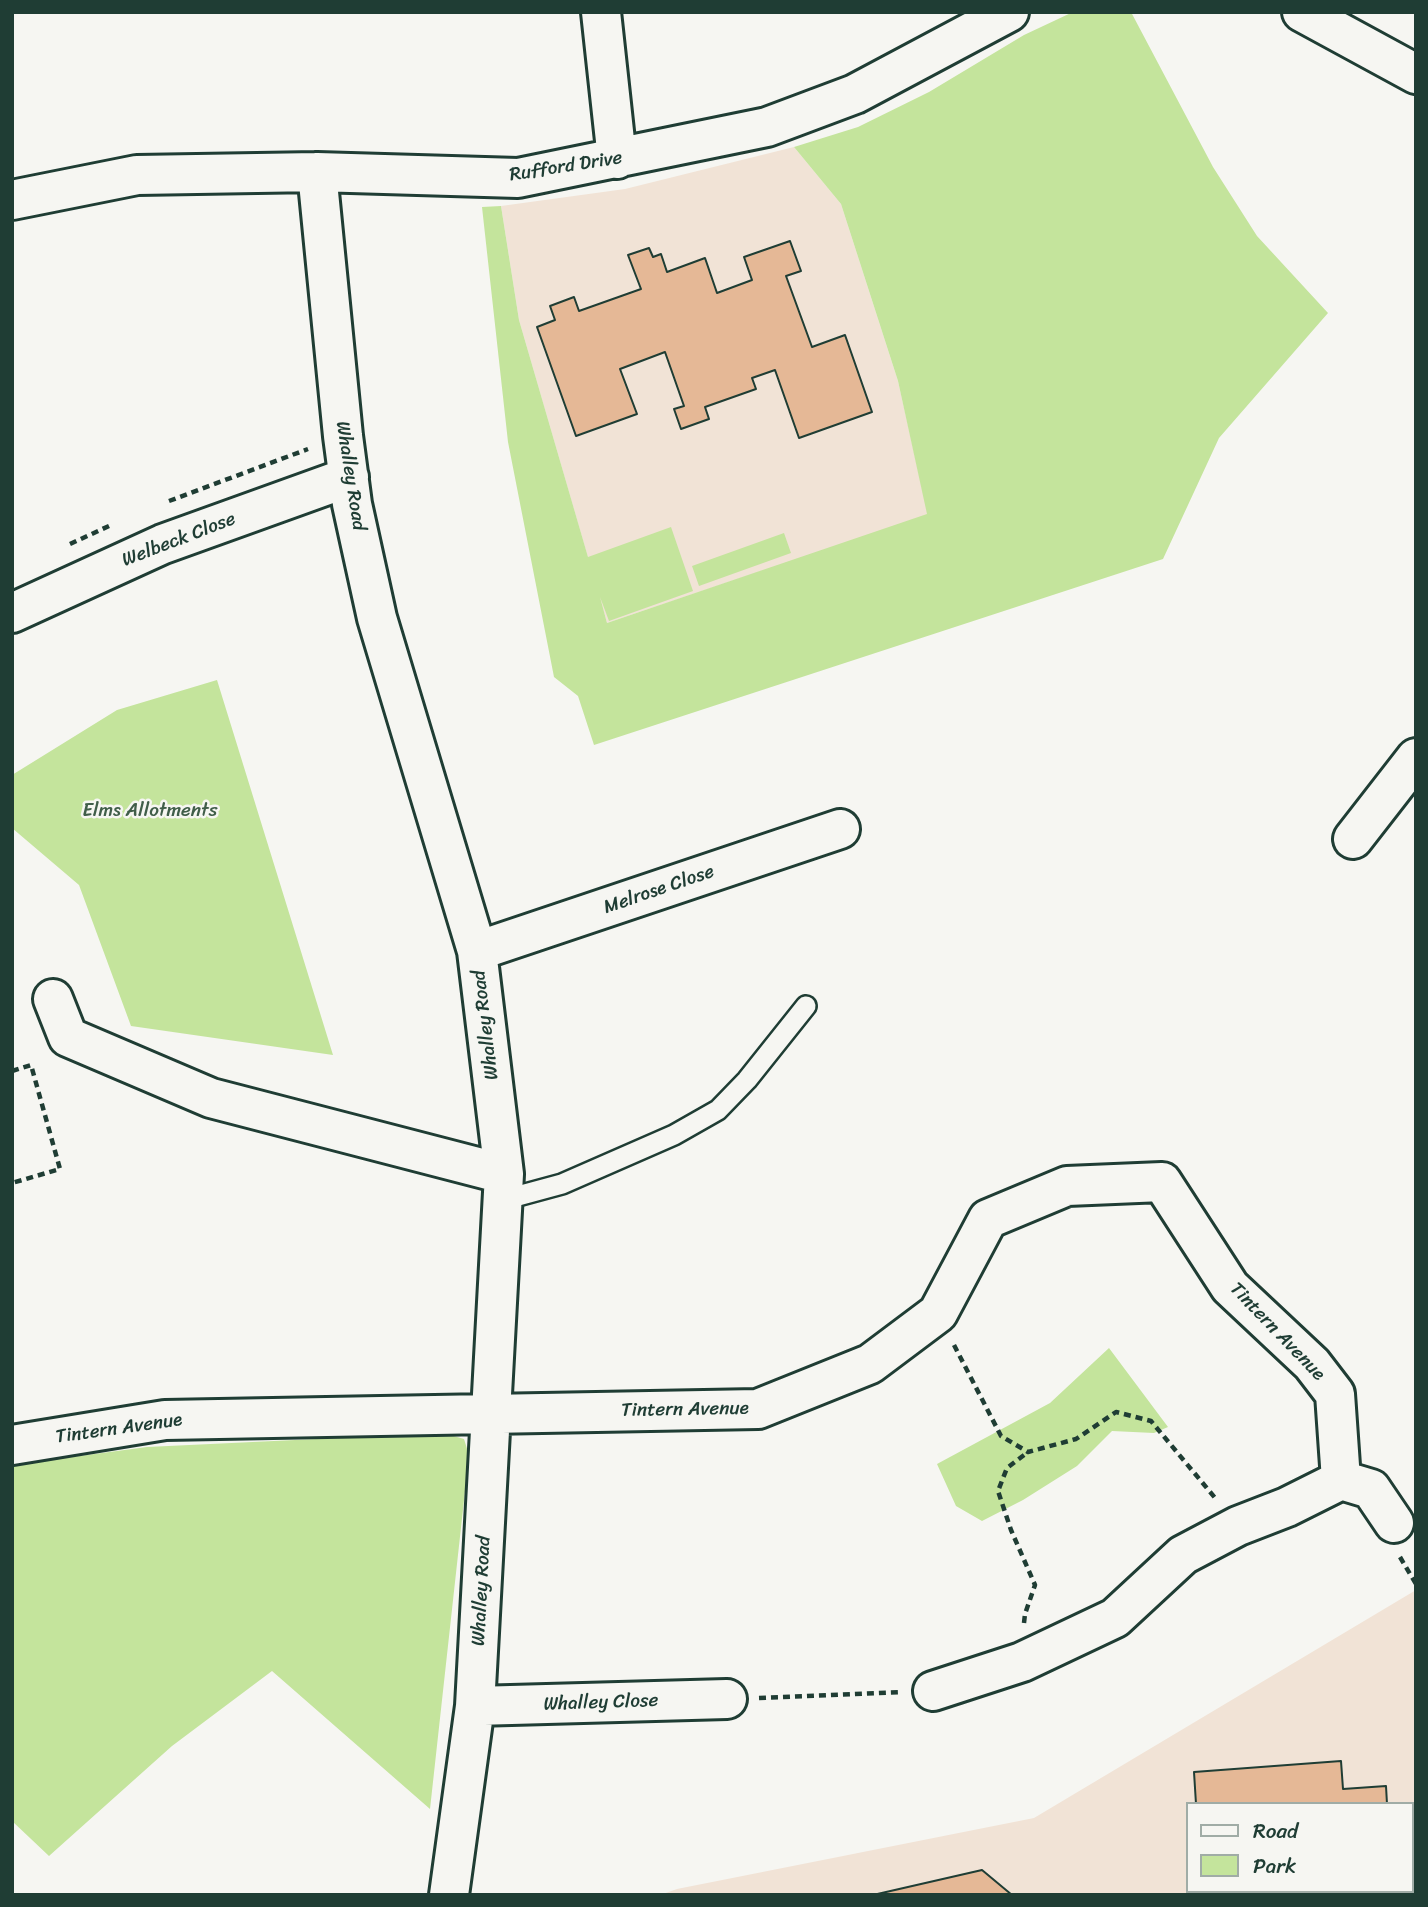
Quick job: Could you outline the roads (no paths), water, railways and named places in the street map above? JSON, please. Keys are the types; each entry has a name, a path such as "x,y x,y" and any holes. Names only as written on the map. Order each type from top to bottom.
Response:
{"street":[{"path":"601,12 617,159"},
{"name":"Rufford Drive","path":"12,200 137,176 317,172 518,178 767,127 855,94 1009,12"},
{"path":"1302,12 1416,74"},
{"name":"Whalley Road","path":"317,172 352,504 377,618 477,951 504,1187 475,1706 449,1895"},
{"name":"Welbeck Close","path":"12,613 163,544 349,477"},
{"path":"1353,839 1416,758"},
{"name":"Melrose Close","path":"477,951 840,829"},
{"path":"53,999 68,1037 211,1098 504,1187"},
{"name":"Tintern Avenue","path":"12,1445 165,1420 758,1409 870,1364 938,1313 988,1219 1067,1186 1162,1182 1230,1287 1312,1364 1335,1394 1341,1480"},
{"path":"933,1691 1022,1662 1115,1618 1183,1555 1238,1526 1287,1507 1341,1480 1371,1489 1394,1523"},
{"name":"Whalley Close","path":"475,1706 727,1699"}],"lane":[{"path":"504,1187 562,1184 674,1135 718,1110 747,1080 806,1006"}],"park label":[{"name":"Elms Allotments","path":"150,811"}]}
